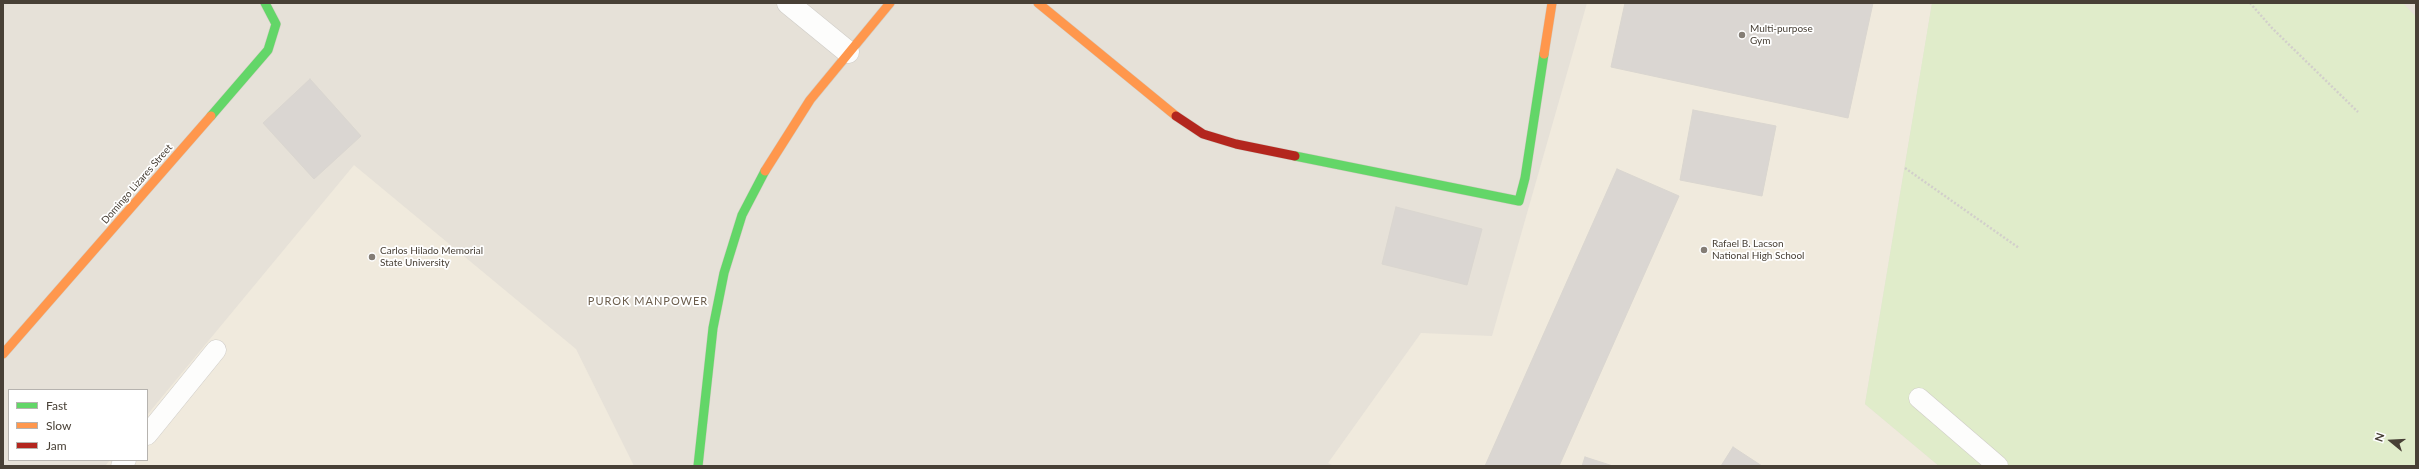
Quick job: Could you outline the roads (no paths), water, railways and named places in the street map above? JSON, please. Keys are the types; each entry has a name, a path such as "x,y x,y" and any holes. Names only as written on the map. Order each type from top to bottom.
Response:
{"street":[{"name":"Domingo Lizares Street","path":"3,354 268,50 276,24 265,3"},
{"path":"788,3 848,52"},
{"path":"698,466 713,328 724,273 742,216 776,151 810,100 848,52 890,3"},
{"path":"1038,3 1170,112 1203,134 1236,144 1519,201 1525,178 1552,3"}],"lane":[{"path":"148,434 216,350"},
{"path":"1919,398 1998,466"}],"place":[{"name":"Multi-purpose Gym","path":"1742,35"},
{"name":"Rafael B. Lacson National High School","path":"1704,250"},
{"name":"Carlos Hilado Memorial State University","path":"372,257"}],"district":[{"name":"PUROK MANPOWER","path":"648,301"}]}
